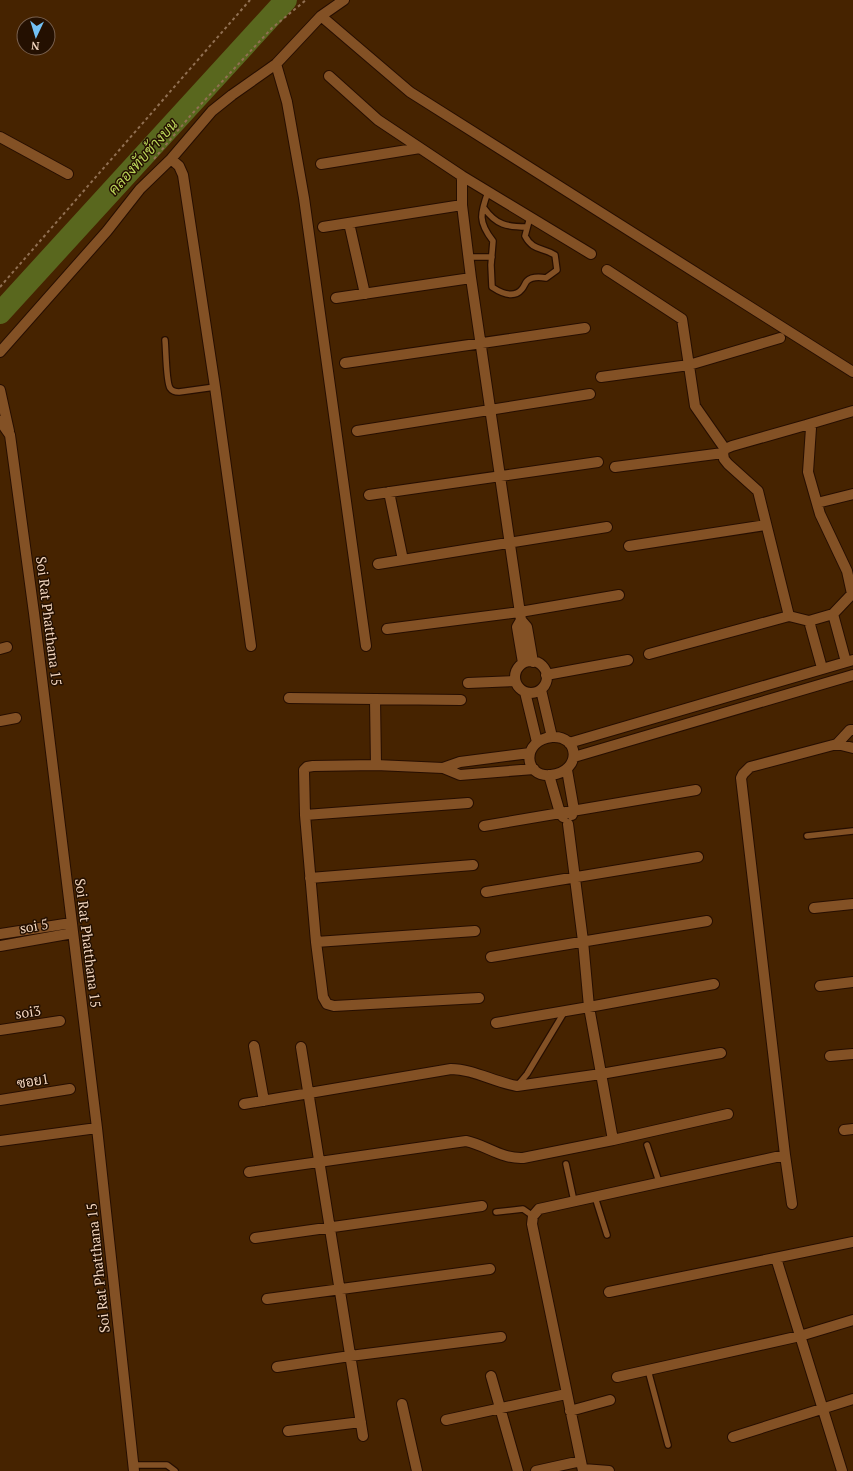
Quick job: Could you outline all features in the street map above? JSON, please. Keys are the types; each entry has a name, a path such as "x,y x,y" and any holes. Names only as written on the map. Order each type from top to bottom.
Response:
{"street":[{"path":"0,352 107,231 140,189 171,158 212,111 227,98 276,64 324,14 334,0"},
{"path":"324,14 344,0"},
{"path":"324,14 410,92 853,372"},
{"path":"276,64 287,102 304,198 366,646"},
{"path":"329,76 378,120 488,192 528,222 591,254"},
{"path":"0,137 68,174"},
{"path":"321,164 420,148"},
{"path":"171,158 179,166 183,175 215,387 251,646"},
{"path":"462,176 462,205 470,278 520,616 517,627 528,662"},
{"path":"323,227 462,205"},
{"path":"349,223 365,294"},
{"path":"607,270 682,319 695,406 724,451 724,459 758,491 789,616"},
{"path":"336,298 470,278"},
{"path":"345,363 585,328"},
{"path":"601,378 689,365 780,338"},
{"path":"0,390 10,435"},
{"path":"357,431 590,394"},
{"path":"615,467 724,451 853,411"},
{"name":"Soi Rat Phatthana 15","path":"0,421 10,435 34,613 97,1128 134,1468"},
{"path":"649,654 789,616 809,621 833,614 853,594 847,571 820,514 808,472 812,431 811,428 806,425"},
{"path":"369,495 598,462"},
{"path":"389,492 403,560"},
{"path":"817,503 853,494"},
{"path":"629,546 766,525"},
{"path":"378,564 607,527"},
{"path":"387,629 520,616 619,595"},
{"path":"569,743 850,661 833,614"},
{"path":"809,621 826,667 834,680"},
{"path":"546,675 628,660"},
{"path":"528,662 542,666 546,675 546,680 541,690 552,737"},
{"path":"528,662 516,671 515,681 517,686 525,692 531,693 541,690"},
{"path":"574,757 853,675"},
{"path":"468,683 515,681"},
{"path":"525,692 537,742"},
{"path":"289,698 461,700"},
{"path":"375,699 376,765"},
{"path":"0,721 16,718"},
{"path":"792,1204 784,1155 741,778 750,767 837,744 853,730"},
{"path":"552,737 569,743 573,749 574,757 572,764 567,770 549,775 540,774 534,769 530,762 530,753 537,742 552,737"},
{"path":"837,744 853,748"},
{"path":"443,768 460,762 530,753"},
{"path":"479,998 334,1006 327,1004 323,997 316,942 305,815 303,772 305,769 312,766 376,765 443,768 460,775 534,769"},
{"path":"567,770 574,810 568,824"},
{"path":"549,775 560,813 568,824 583,941 589,1007 613,1140"},
{"path":"484,826 696,790"},
{"path":"305,815 468,803"},
{"path":"486,892 698,857"},
{"path":"310,878 473,864"},
{"path":"814,908 853,904"},
{"path":"491,957 706,921"},
{"name":"soi 5","path":"0,934 71,923"},
{"path":"316,942 475,931"},
{"name":"soi 5","path":"0,946 73,934"},
{"path":"820,986 853,982"},
{"path":"496,1023 714,984"},
{"name":"soi3","path":"0,1030 60,1021"},
{"path":"254,1046 264,1101"},
{"path":"301,1047 363,1436"},
{"path":"244,1104 450,1068 462,1069 503,1084 516,1086 601,1074 720,1053"},
{"path":"830,1056 853,1054"},
{"name":"ซอย1","path":"0,1100 70,1089"},
{"path":"249,1172 466,1140 482,1145 503,1156 518,1158 613,1140 728,1114"},
{"path":"0,1141 97,1128"},
{"path":"582,1467 532,1224 533,1216 539,1209 784,1155"},
{"path":"255,1238 482,1206"},
{"path":"609,1292 853,1242"},
{"path":"776,1258 842,1471"},
{"path":"267,1299 490,1269"},
{"path":"617,1377 800,1336 853,1320"},
{"path":"277,1367 500,1337"},
{"path":"491,1376 518,1471"},
{"path":"446,1420 566,1394"},
{"path":"733,1437 853,1399"},
{"path":"570,1411 610,1400"},
{"path":"402,1404 417,1471"},
{"path":"288,1431 361,1422"},
{"path":"536,1471 582,1467 609,1471"}],"lane":[{"path":"484,208 495,221 500,224 512,226 528,222 525,236 528,242 535,248 543,251 549,251 554,255 557,263 557,270 546,278 531,278 526,281 522,289 512,295 501,292 492,287 493,241 482,223 484,208 488,192"},
{"path":"468,257 492,257"},
{"path":"165,340 168,381 170,388 175,392 179,392 215,387"},
{"path":"807,836 853,831"},
{"path":"516,1086 527,1074 565,1011"},
{"path":"647,1144 659,1182"},
{"path":"566,1164 574,1201"},
{"path":"595,1197 607,1235"},
{"path":"496,1212 522,1209 533,1216"},
{"path":"648,1370 668,1445"},
{"path":"134,1468 168,1465 175,1471"}],"path":[{"path":"0,287 250,0"}],"waterway":[{"name":"คลองทับช้างบน","path":"0,313 286,0"}]}
